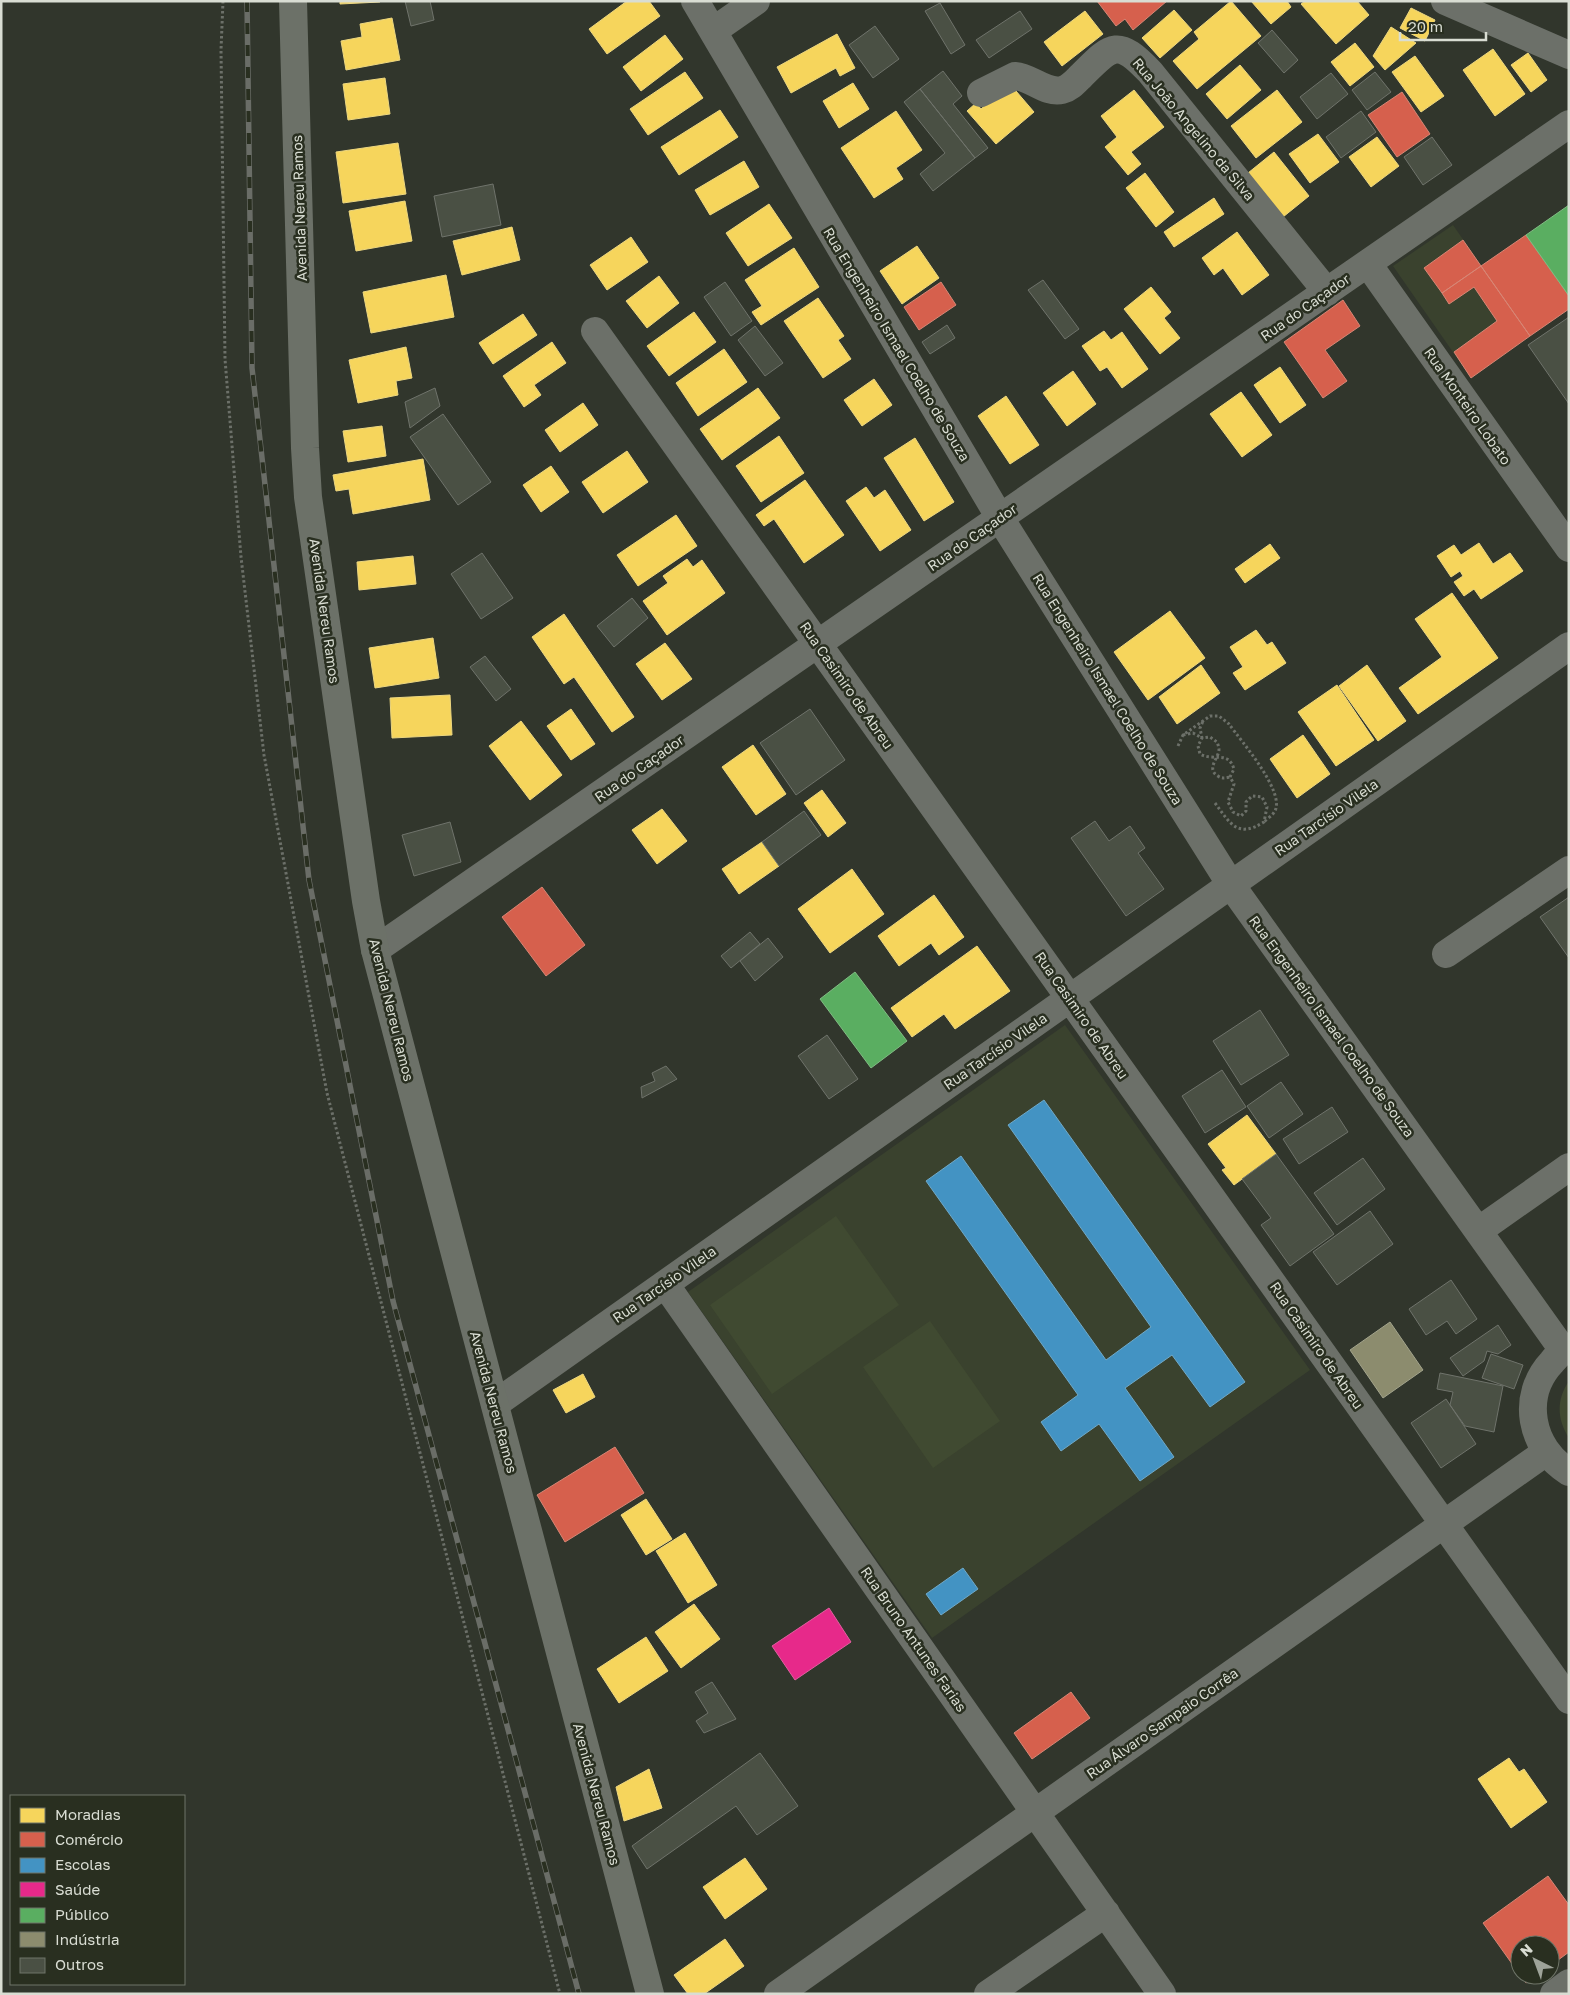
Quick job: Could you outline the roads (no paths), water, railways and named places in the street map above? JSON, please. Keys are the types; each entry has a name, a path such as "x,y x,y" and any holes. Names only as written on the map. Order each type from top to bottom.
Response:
{"main road":[{"name":"Avenida Nereu Ramos","path":"293,1 308,497 366,902 375,950 650,1994"}],"street":[{"name":"Rua Engenheiro Ismael Coelho de Souza","path":"695,1 1000,518 1231,885 1478,1231 1566,1349"},
{"path":"713,32 756,1"},
{"path":"1445,1 1569,54"},
{"name":"Rua João Angelino da Silva","path":"981,93 1015,76 1051,89 1062,90 1070,87 1106,52 1120,49 1134,55 1150,72 1327,292"},
{"name":"Rua do Caçador","path":"375,950 1569,124"},
{"name":"Rua Monteiro Lobato","path":"1368,264 1569,548"},
{"name":"Rua Casimiro de Abreu","path":"595,331 1569,1700"},
{"name":"Rua Tarcísio Vilela","path":"495,1404 1569,646"},
{"path":"1446,954 1569,870"},
{"path":"1478,1231 1569,1167"},
{"name":"Rua Bruno Antunes Farias","path":"665,1284 1162,1994"},
{"path":"1566,1349 1543,1372 1533,1400 1535,1429 1546,1452 1569,1472"},
{"name":"Rua Álvaro Sampaio Corrêa","path":"778,1994 1546,1452"},
{"path":"988,1994 1106,1913"},
{"path":"1554,1994 1569,1983"}],"railway":[{"path":"247,1 252,368 309,880 393,1301 579,1994"}]}
